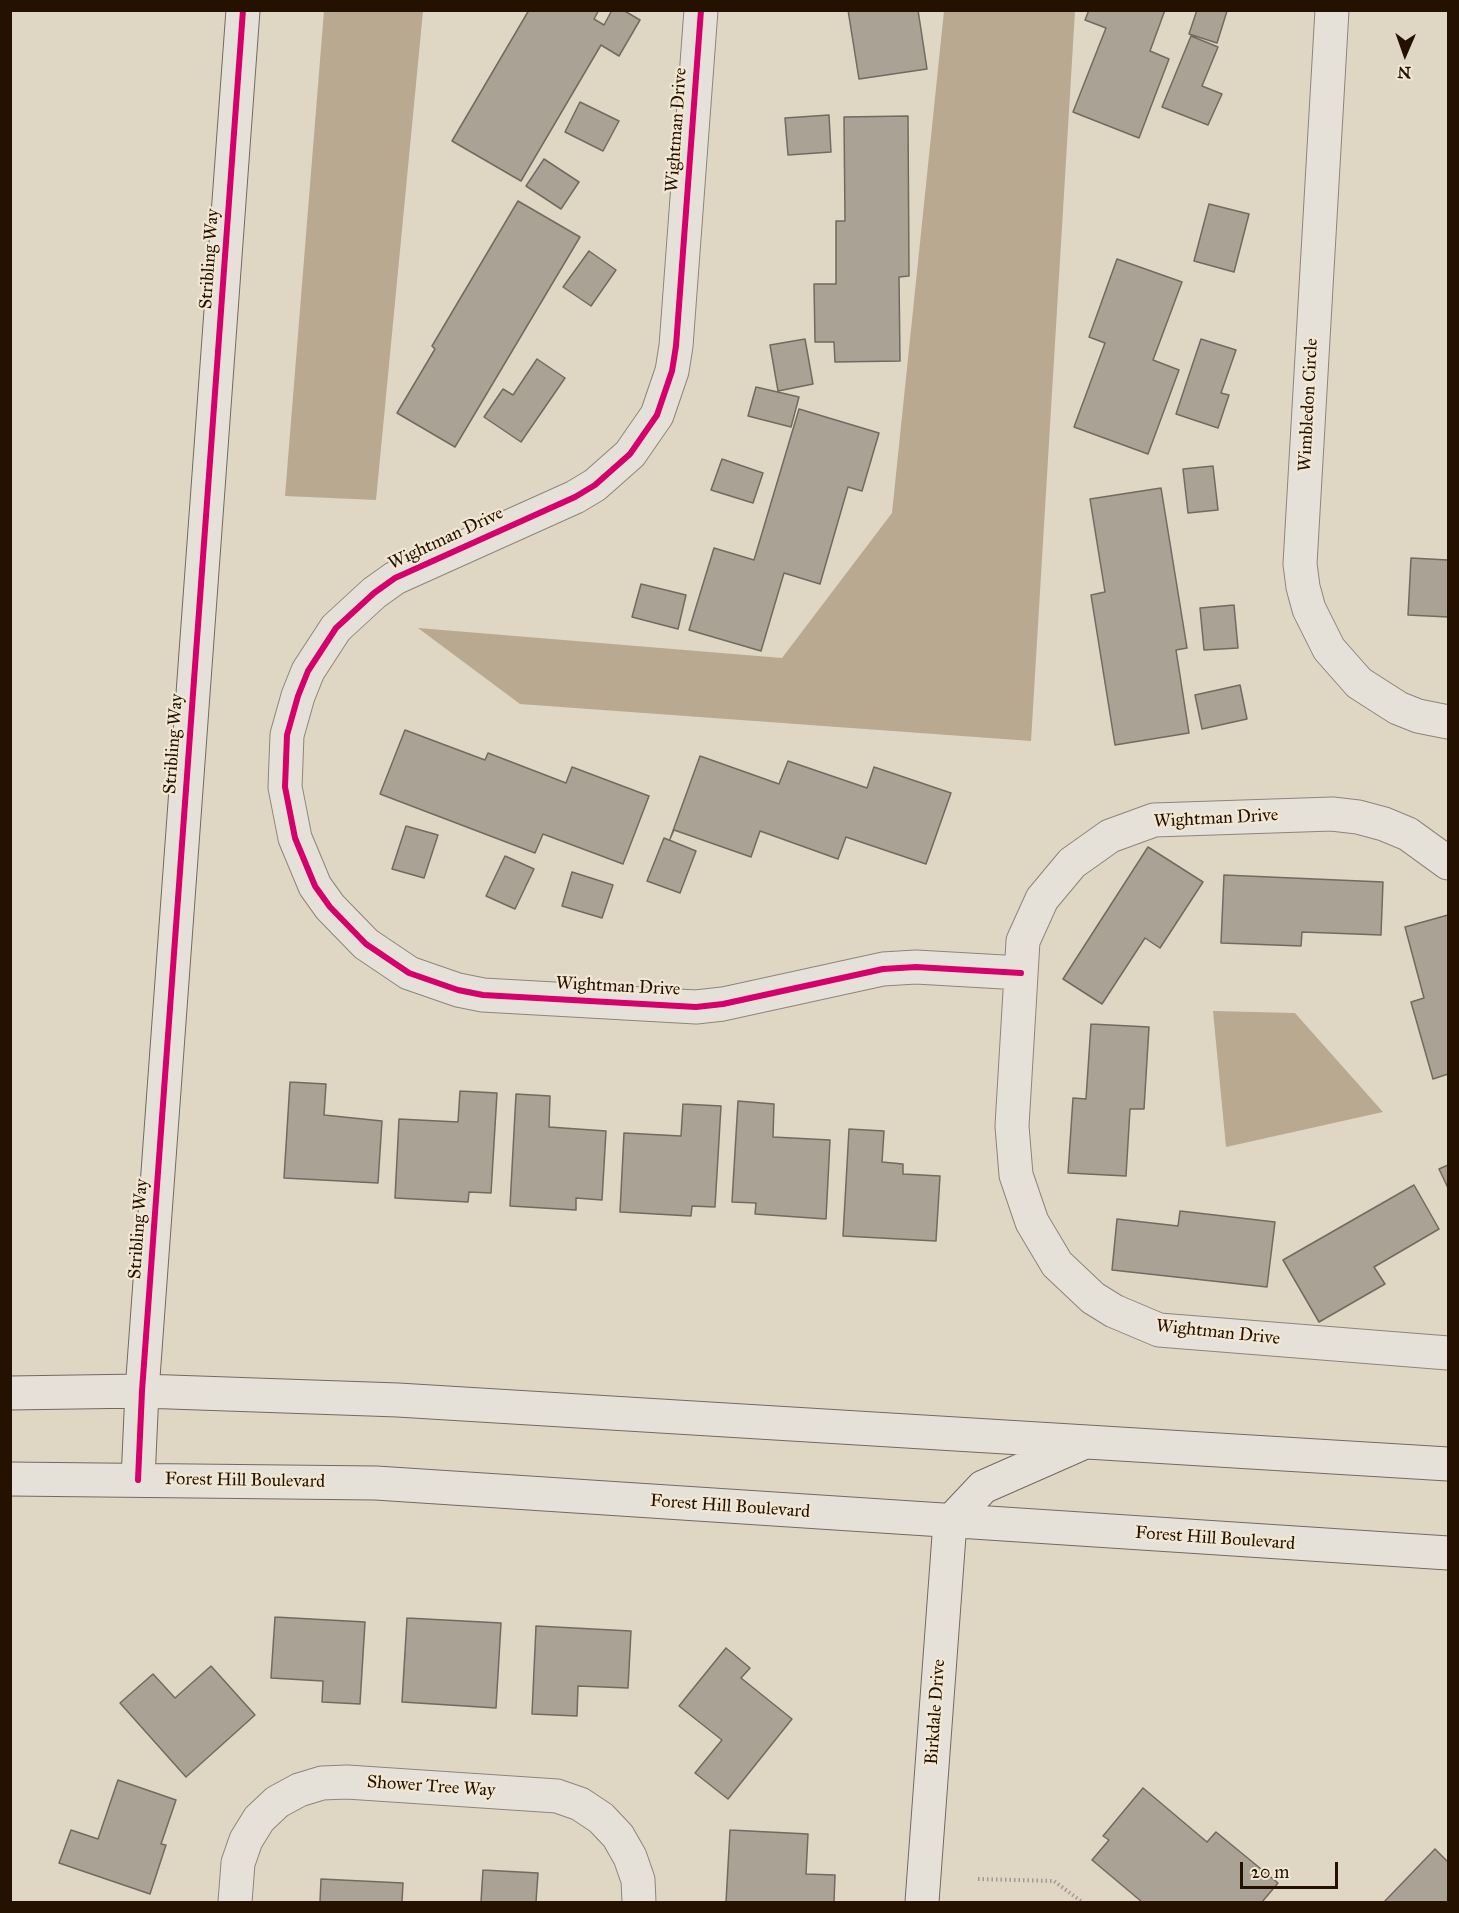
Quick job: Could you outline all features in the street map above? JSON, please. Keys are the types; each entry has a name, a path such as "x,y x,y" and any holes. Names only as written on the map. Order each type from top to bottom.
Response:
{"street":[{"name":"Stribling Way","path":"138,1480 142,1391 243,10"},
{"name":"Wightman Drive","path":"701,10 676,346 672,371 657,415 630,454 595,485 575,497 395,578 367,598 336,628 308,671 287,735 285,787 295,838 315,886 330,907 366,944 409,973 458,990 483,995 696,1007 723,1004 883,969 916,967 1021,973"},
{"name":"Wimbledon Circle","path":"1332,10 1300,564 1303,587 1309,609 1329,649 1359,683 1398,708 1419,716 1449,722"},
{"name":"Wightman Drive","path":"1449,863 1408,834 1358,817 1332,814 1154,820 1110,836 1072,863 1042,899 1023,941 1012,1126 1016,1175 1035,1229 1058,1264 1074,1282 1113,1311 1159,1330 1449,1353"},
{"path":"10,1393 142,1391 398,1400 1449,1464"},
{"path":"950,1522 983,1487 1088,1441"},
{"name":"Forest Hill Boulevard","path":"10,1479 376,1483 1449,1553"},
{"name":"Birkdale Drive","path":"922,1902 950,1522"},
{"name":"Shower Tree Way","path":"235,1902 238,1863 246,1840 259,1819 277,1802 298,1790 322,1783 347,1782 557,1796 580,1804 601,1818 618,1836 630,1857 638,1880 639,1902"}],"path":[{"path":"978,1879 1054,1881 1082,1902"}],"shaded area":[{"path":"324,11 423,11 376,500 285,496"},
{"path":"944,11 1075,11 1031,741 520,704 418,628 782,658 892,513"},
{"path":"1213,1011 1295,1013 1383,1112 1226,1147"}],"building":[{"path":"529,10 599,10 594,19 604,25 612,10 623,10 640,20 619,56 601,45 521,181 452,141"},
{"path":"848,10 918,10 927,69 859,79"},
{"path":"1089,10 1165,10 1150,51 1169,59 1139,138 1073,112 1106,28 1085,20"},
{"path":"1197,10 1227,11 1217,43 1189,34"},
{"path":"1191,36 1218,47 1202,86 1222,94 1208,125 1162,107"},
{"path":"580,102 619,121 603,151 565,132"},
{"path":"829,115 831,152 788,155 785,118"},
{"path":"908,116 909,276 899,277 900,361 835,362 834,342 815,342 814,284 836,284 836,221 845,221 844,117"},
{"path":"544,159 579,182 561,209 526,186"},
{"path":"518,201 580,237 455,447 397,413 435,349 432,346"},
{"path":"1209,204 1249,214 1234,272 1194,261"},
{"path":"589,251 616,270 591,306 563,287"},
{"path":"1117,259 1182,282 1153,360 1179,370 1148,454 1074,427 1105,343 1089,337"},
{"path":"805,339 813,384 778,391 770,345"},
{"path":"1201,339 1236,350 1221,393 1229,395 1218,428 1176,414"},
{"path":"537,359 565,378 521,442 484,417 503,389 513,395"},
{"path":"756,387 799,397 791,427 748,416"},
{"path":"799,409 879,433 862,491 848,487 820,584 784,573 761,651 689,630 714,548 754,560"},
{"path":"722,459 763,473 753,503 711,490"},
{"path":"1213,466 1218,510 1188,513 1183,469"},
{"path":"1161,488 1187,648 1176,650 1189,733 1115,745 1091,595 1105,592 1090,499"},
{"path":"1411,558 1448,560 1448,617 1408,615"},
{"path":"641,584 686,595 678,629 632,617"},
{"path":"1234,605 1238,648 1204,650 1200,608"},
{"path":"1240,685 1247,719 1202,729 1195,695"},
{"path":"405,730 485,760 488,753 566,783 572,767 649,796 623,864 543,834 535,853 380,794"},
{"path":"700,756 779,784 788,761 867,788 874,767 951,793 926,864 846,837 838,859 760,831 751,857 674,830 670,839"},
{"path":"406,826 438,835 424,878 392,869"},
{"path":"664,838 696,851 680,893 647,881"},
{"path":"1148,847 1203,882 1160,948 1145,938 1102,1004 1063,979"},
{"path":"505,856 534,869 515,909 486,896"},
{"path":"572,872 613,885 602,918 562,906"},
{"path":"1224,875 1383,882 1381,935 1302,932 1301,946 1221,943"},
{"path":"1448,915 1448,1074 1433,1079 1411,1002 1424,998 1405,927"},
{"path":"1091,1024 1149,1027 1144,1109 1130,1109 1126,1176 1068,1173 1073,1098 1086,1099"},
{"path":"290,1082 326,1084 324,1115 382,1121 378,1183 284,1178"},
{"path":"460,1091 497,1093 491,1193 469,1192 468,1202 395,1198 399,1119 458,1122"},
{"path":"516,1094 550,1096 549,1127 606,1131 602,1200 576,1198 576,1210 510,1206"},
{"path":"738,1101 774,1104 773,1137 830,1140 826,1219 755,1214 756,1203 732,1202"},
{"path":"683,1104 721,1106 715,1207 692,1206 691,1216 620,1212 624,1133 681,1136"},
{"path":"849,1129 884,1131 882,1162 903,1164 903,1174 940,1176 936,1241 843,1236"},
{"path":"1448,1165 1448,1188 1439,1169"},
{"path":"1414,1185 1439,1229 1374,1267 1385,1284 1319,1322 1283,1260"},
{"path":"1180,1211 1275,1222 1267,1287 1112,1270 1117,1219 1178,1226"},
{"path":"275,1617 365,1622 360,1704 322,1702 323,1681 271,1678"},
{"path":"407,1618 501,1623 496,1708 402,1702"},
{"path":"536,1626 631,1631 628,1688 578,1686 577,1716 532,1714"},
{"path":"726,1648 750,1668 741,1678 792,1719 728,1799 695,1773 722,1740 679,1706"},
{"path":"211,1666 255,1715 186,1777 120,1703 153,1674 175,1698"},
{"path":"118,1780 176,1800 161,1844 166,1845 150,1894 59,1863 71,1830 98,1839"},
{"path":"1143,1788 1207,1842 1216,1832 1278,1883 1262,1902 1142,1902 1092,1860 1109,1840 1103,1836"},
{"path":"730,1830 808,1834 806,1874 835,1875 834,1902 726,1902"},
{"path":"1435,1849 1448,1862 1448,1902 1384,1902"},
{"path":"483,1870 538,1873 536,1902 481,1902"},
{"path":"321,1879 403,1883 402,1902 320,1902"}],"cycle path":[{"path":"138,1480 142,1391 243,10"},
{"path":"701,10 676,346 672,371 657,415 630,454 595,485 575,497 395,578 374,593 336,628 308,671 287,735 285,787 295,838 315,886 330,907 366,944 409,973 458,990 483,995 696,1007 723,1004 883,969 916,967 1021,973"}]}
